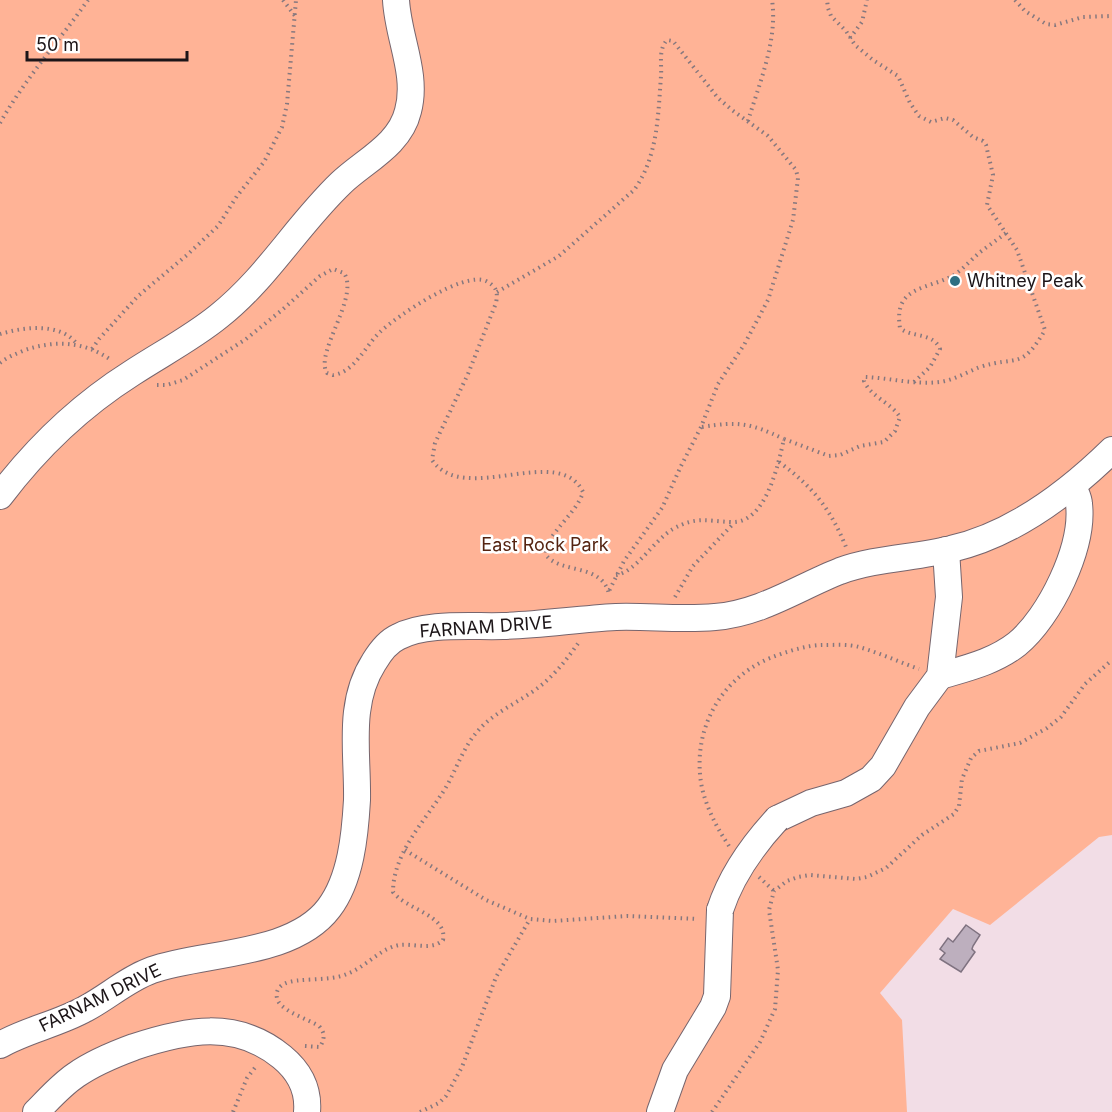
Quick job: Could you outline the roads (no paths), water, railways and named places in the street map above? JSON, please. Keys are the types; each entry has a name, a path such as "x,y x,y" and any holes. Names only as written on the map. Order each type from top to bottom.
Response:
{"street":[{"path":"0,496 34,454 83,407 218,317 245,293 279,257 321,203 397,135 408,114 411,88 396,0"},
{"name":"FARNAM DRIVE","path":"0,1045 84,1010 148,972 175,963 230,954 272,942 310,926 326,912 337,897 343,882 353,839 357,802 356,711 365,678 371,666 388,643 400,635 416,630 599,619 718,617 735,614 774,601 854,567 978,542 1004,529 1073,486 1112,450"},
{"path":"940,676 999,656 1026,636 1035,624 1057,590 1077,537 1080,502 1073,486"},
{"path":"660,1112 666,1089 675,1070 714,1007 717,996 719,916 724,896 741,865 777,819 812,802 846,793 871,779 883,766 917,707 940,676 949,597 946,550"},
{"path":"36,1112 66,1083 91,1066 159,1039 209,1030 229,1032 252,1039 285,1059 304,1083 307,1112"}],"place":[{"name":"Whitney Peak","path":"955,281"}],"park label":[{"name":"East Rock Park","path":"545,545"}]}
